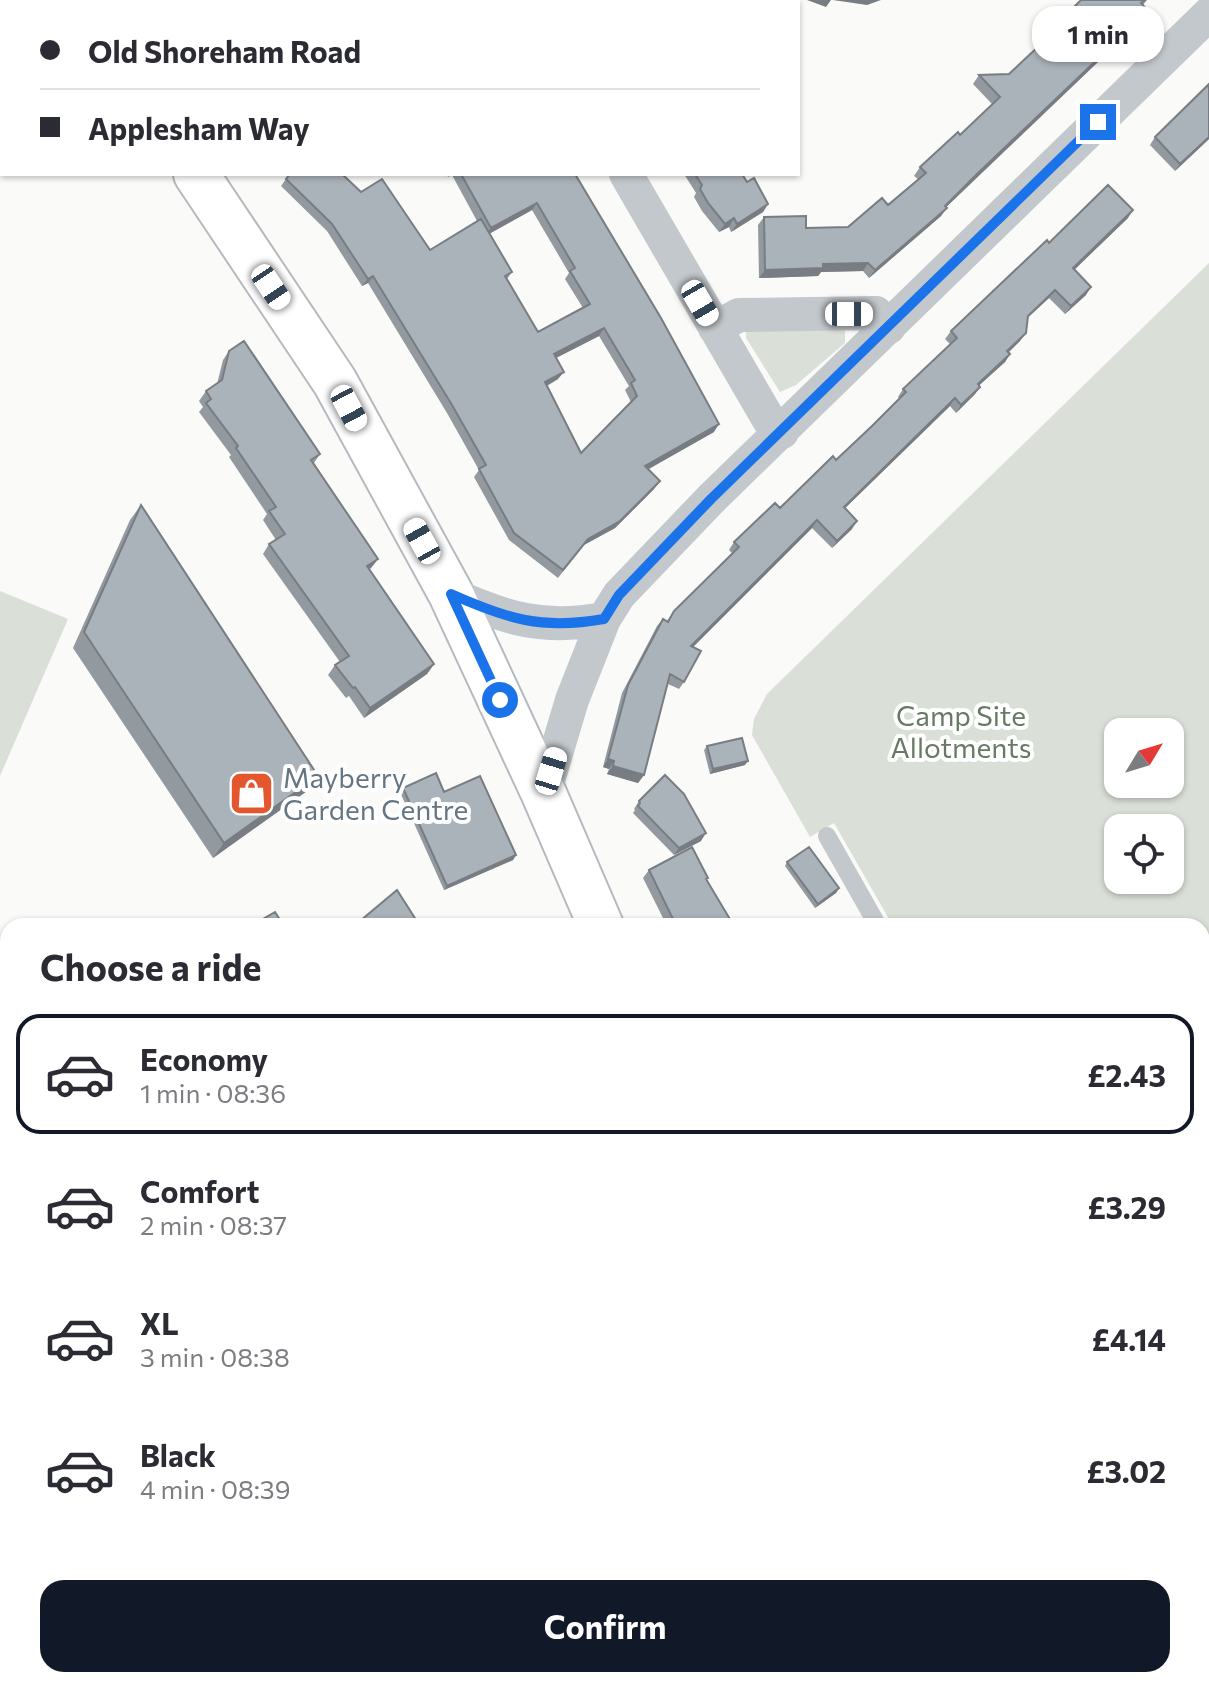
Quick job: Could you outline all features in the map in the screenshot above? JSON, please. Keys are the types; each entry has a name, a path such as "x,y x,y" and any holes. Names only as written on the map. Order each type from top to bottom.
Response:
{"main road":[{"path":"197,176 335,382 451,594 598,918"}],"street":[{"path":"544,794 572,700 604,619 619,595 711,499 1209,14"},
{"path":"627,176 769,420 782,432"},
{"path":"715,328 739,315 876,313 889,327"},
{"path":"451,594 493,613 537,624 604,619"}],"lane":[{"path":"827,836 873,918"}],"green space":[{"name":"Camp Site Allotments","path":"1209,263 1209,918 888,918 834,823 810,837 752,735 754,719 767,694"},
{"path":"749,327 845,329 845,343 796,385 780,392 746,338"},
{"path":"0,591 68,619 0,776"}],"building":[{"path":"1081,0 1145,0 1141,3 1148,11 977,174 945,206 947,208 875,270 868,263 765,270 764,217 806,216 806,228 848,227 882,198 888,205 926,173 920,167 1000,97 979,75 1009,74 1055,31"},
{"path":"1209,84 1209,137 1180,164 1155,137"},
{"path":"288,176 344,176 361,192 382,179 430,250 481,219 512,272 505,276 538,332 590,304 570,271 575,268 537,203 491,228 462,176 576,176 661,318 719,424 645,466 660,481 620,521 588,539 563,570 514,533 479,469 486,465 452,405 373,276 368,279 332,224 286,179","holes":["604,328 635,380 631,383 637,396 581,453 545,382 564,372 554,354"]},
{"path":"696,176 743,176 747,182 754,178 768,204 737,224 734,218 725,224 708,203 700,189 702,185"},
{"path":"1108,185 1133,210 1073,268 1091,287 1071,306 1055,290 1028,316 1026,333 1007,351 1010,354 978,384 980,387 961,405 955,398 844,507 857,521 837,541 817,520 691,646 701,651 684,682 670,674 644,775 613,766 614,761 608,759 628,685 663,619 668,622 674,611 739,547 734,542 775,503 780,508 833,456 836,460 872,426 906,392 903,389 957,338 951,331"},
{"path":"244,341 320,454 311,460 378,559 367,566 434,664 370,708 335,665 349,656 269,544 285,534 269,511 276,507 236,448 238,446 206,403 211,399 206,391 222,380 229,351"},
{"path":"141,505 318,776 224,843 84,632"},
{"path":"742,738 748,761 713,769 707,746"},
{"path":"436,773 444,792 480,776 516,855 447,886 403,788"},
{"path":"665,775 684,794 706,833 679,848 638,806 639,801"},
{"path":"692,847 706,879 729,918 673,918 649,870"},
{"path":"809,847 839,888 818,904 787,862"},
{"path":"397,890 415,918 364,918"},
{"path":"275,912 279,918 265,918"}],"place":[{"name":"Mayberry Garden Centre","path":"252,793"}],"route":[{"path":"500,700 451,594 493,613 537,624 604,619 619,595 711,499 1098,122"}]}
